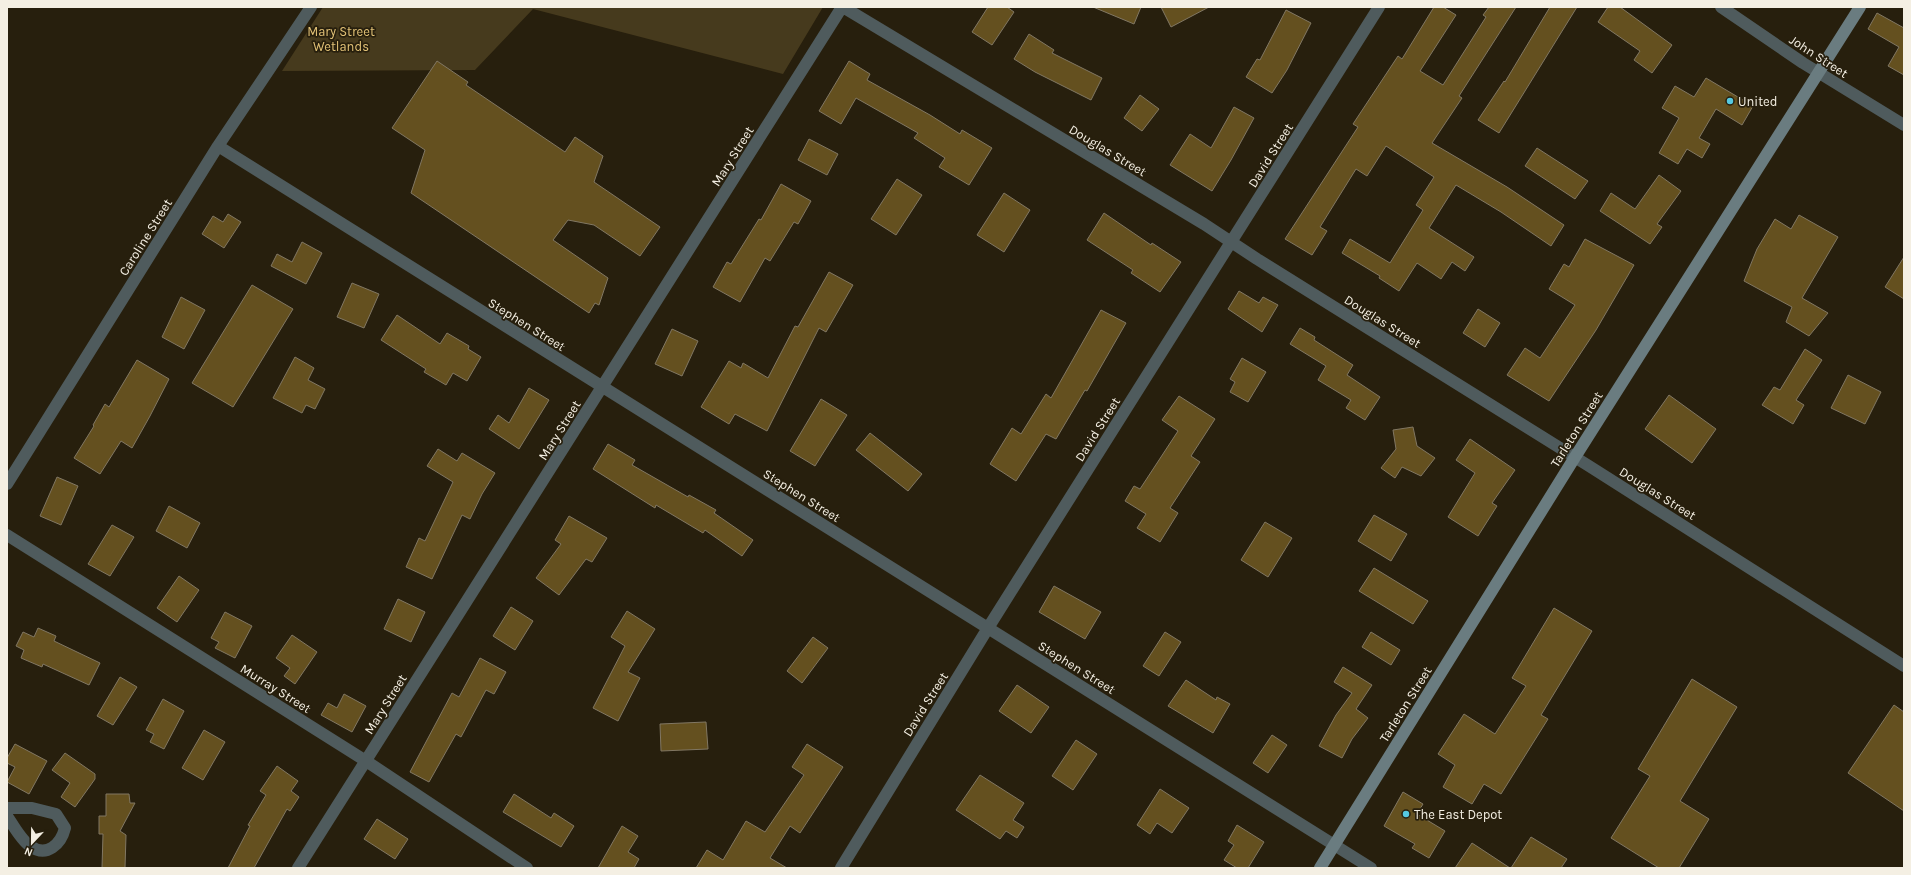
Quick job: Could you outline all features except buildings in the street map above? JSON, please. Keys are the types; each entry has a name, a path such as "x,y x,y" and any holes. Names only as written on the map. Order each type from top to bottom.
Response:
{"main road":[{"name":"Tarleton Street","path":"1320,868 1575,457 1860,7"}],"street":[{"name":"Caroline Street","path":"7,484 218,146 311,7"},
{"name":"Douglas Street","path":"843,7 1231,242 1575,457 1904,666"},
{"name":"Mary Street","path":"298,868 843,7"},
{"name":"David Street","path":"841,868 988,628 1379,7"},
{"name":"John Street","path":"1721,7 1819,73 1904,125"},
{"name":"Stephen Street","path":"218,146 1371,868"},
{"name":"Murray Street","path":"7,535 366,761 527,868"},
{"path":"7,808 32,808 56,814 65,828 62,839 56,847 42,850 30,846 7,816"}],"green space":[{"name":"Mary Street Wetlands","path":"323,7 823,7 783,74 533,9 475,70 282,71"}],"place":[{"name":"United","path":"1730,101"},
{"name":"The East Depot","path":"1406,814"}]}
